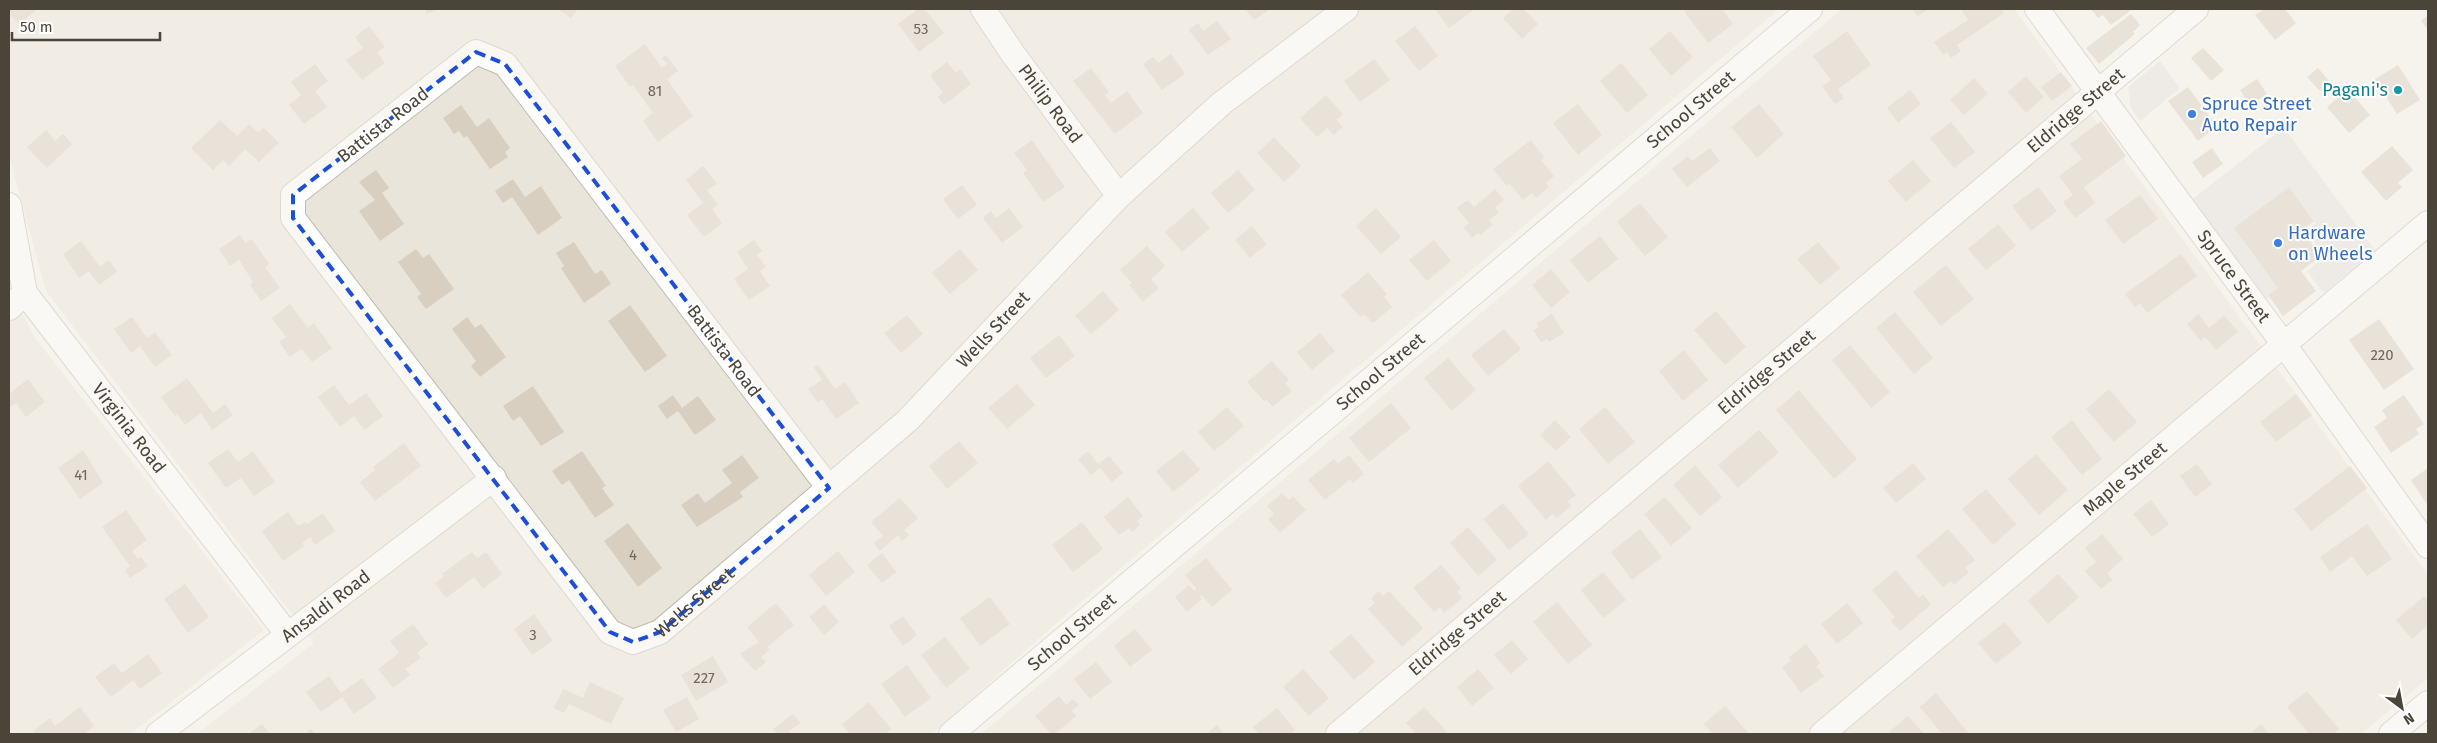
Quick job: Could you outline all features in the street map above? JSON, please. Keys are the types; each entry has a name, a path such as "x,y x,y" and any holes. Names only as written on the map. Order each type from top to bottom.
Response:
{"street":[{"name":"Philip Road","path":"983,9 1013,54 1120,196"},
{"name":"Wells Street","path":"633,642 660,632 908,420 1120,196 1222,103 1346,9"},
{"name":"School Street","path":"951,734 1810,9"},
{"name":"Spruce Street","path":"2037,9 2285,346 2420,518 2428,546"},
{"name":"Eldridge Street","path":"1338,734 2196,9"},
{"name":"Battista Road","path":"633,642 610,632 494,478 293,218 294,195 476,52 505,64 829,488"},
{"name":"Virginia Road","path":"9,205 17,301 288,635"},
{"name":"Maple Street","path":"1822,734 2285,346 2428,223"},
{"name":"Ansaldi Road","path":"158,734 494,478"},
{"path":"2391,734 2428,703"}],"highlighted area":[{"path":"476,52 505,64 829,488 660,632 633,642 610,632 293,218 293,195"}],"shaded area":[{"path":"9,9 1779,9 1062,618 932,734 197,734 314,643 46,291 9,156"},
{"path":"1842,9 2014,9 2428,575 2428,678 2361,734 981,734"},
{"path":"2160,61 2180,88 2140,121 2131,108 2128,87"},
{"path":"2284,128 2375,250 2325,292 2321,290 2307,271 2325,257 2306,231 2316,223 2291,190 2238,229 2281,288 2266,300 2191,200"},
{"path":"9,289 35,338 264,630 130,734 9,734"}],"building":[{"path":"9,9 37,9 19,25 9,13"},
{"path":"425,9 440,9 426,14"},
{"path":"558,9 578,9 571,18"},
{"path":"918,9 925,9 944,33 919,52 898,24"},
{"path":"1245,9 1270,9 1254,20"},
{"path":"1435,9 1475,9 1449,28"},
{"path":"1513,9 1524,9 1538,24 1522,39 1503,18"},
{"path":"1687,9 1722,9 1733,24 1708,43 1684,11"},
{"path":"1912,9 1929,9 1918,16"},
{"path":"1961,9 2001,9 2004,13 1957,45 1961,51 1951,58 1947,52 1943,55 1934,42 1968,20"},
{"path":"2091,9 2128,9 2130,11 2111,25 2103,15 2098,18"},
{"path":"2264,9 2285,9 2296,23 2275,40 2255,15"},
{"path":"2131,14 2140,25 2133,32 2135,34 2099,64 2086,48"},
{"path":"2428,15 2428,30 2421,21"},
{"path":"1217,21 1231,39 1208,55 1189,30 1198,23 1203,31"},
{"path":"369,26 385,47 377,52 385,63 362,80 346,60 363,48 355,37"},
{"path":"1415,26 1438,56 1419,71 1395,41"},
{"path":"1670,31 1693,57 1671,76 1649,49"},
{"path":"1847,31 1871,65 1838,89 1844,98 1835,104 1822,86 1831,80 1813,56"},
{"path":"645,44 662,68 667,64 662,58 666,55 678,71 667,79 693,116 658,142 643,121 653,113 633,85 630,87 615,66"},
{"path":"2203,48 2224,70 2211,81 2191,58"},
{"path":"1171,54 1185,74 1162,90 1143,64 1153,57 1158,63"},
{"path":"1374,59 1390,80 1360,102 1344,81"},
{"path":"947,62 956,73 960,69 971,84 944,105 938,97 943,93 930,75"},
{"path":"1621,63 1648,95 1627,113 1600,81"},
{"path":"315,64 328,81 315,91 327,107 304,124 289,105 301,95 291,82"},
{"name":"Pagani's","path":"2398,65 2420,100 2397,114 2375,79"},
{"path":"1091,68 1109,92 1105,95 1111,103 1127,91 1143,113 1115,134 1073,81"},
{"path":"2318,68 2330,82 2320,91 2307,77"},
{"path":"2061,72 2072,86 2052,101 2041,87"},
{"path":"2026,76 2044,97 2026,113 2008,92"},
{"path":"1974,78 1988,94 1964,115 1950,100"},
{"path":"2257,79 2267,94 2250,106 2240,90"},
{"name":"Spruce Street Auto Repair","path":"2188,87 2217,126 2198,141 2168,101"},
{"path":"2348,89 2370,115 2349,133 2327,107"},
{"path":"1910,90 1921,104 1898,123 1887,108"},
{"path":"1326,95 1343,114 1336,120 1343,127 1334,135 1327,128 1317,137 1300,118"},
{"path":"1578,104 1602,135 1578,155 1553,123"},
{"path":"1759,104 1784,134 1757,158 1731,127"},
{"path":"461,105 477,127 489,118 510,148 505,152 508,157 490,169 467,136 464,138 459,131 454,134 443,118"},
{"path":"220,120 237,136 249,124 258,133 263,127 279,143 259,162 245,149 229,166 223,160 213,170 191,148"},
{"path":"2101,121 2126,156 2084,187 2095,203 2075,218 2063,202 2073,195 2059,176 2082,159 2070,144"},
{"path":"1951,122 1975,152 1954,168 1930,138"},
{"path":"46,130 55,141 63,134 72,144 47,168 27,147"},
{"path":"1274,137 1301,166 1284,182 1257,153"},
{"path":"1032,140 1065,187 1043,202 1023,173 1027,170 1014,153"},
{"path":"1531,140 1544,157 1541,160 1554,176 1546,183 1549,187 1536,198 1532,193 1523,200 1510,184 1507,186 1493,169"},
{"path":"2392,146 2413,170 2398,183 2402,187 2386,201 2361,172"},
{"path":"1710,148 1720,161 1687,187 1672,169 1688,156 1692,161"},
{"path":"2212,148 2223,164 2203,178 2192,162"},
{"path":"1913,160 1931,181 1906,202 1888,181"},
{"path":"703,166 717,184 707,190 718,205 712,209 722,223 704,237 687,215 703,203 686,180"},
{"path":"376,170 389,188 382,193 404,224 380,241 359,211 375,200 359,182"},
{"path":"1238,170 1255,190 1228,213 1211,193"},
{"path":"513,179 525,197 541,186 562,218 538,235 512,197 503,203 495,191"},
{"path":"962,185 977,205 958,219 943,199"},
{"path":"2038,187 2057,211 2031,231 2012,206"},
{"name":"Hardware on Wheels","path":"2289,187 2314,221 2302,230 2321,256 2301,271 2316,291 2283,316 2268,295 2278,288 2234,228"},
{"path":"1495,189 1504,200 1495,207 1499,213 1489,220 1493,225 1480,235 1478,233 1472,238 1464,227 1469,223 1457,208 1468,200 1474,207"},
{"path":"2140,195 2158,219 2123,244 2105,220"},
{"path":"1640,203 1668,237 1645,256 1617,222"},
{"path":"1009,208 1023,227 1002,243 983,218 991,211 996,218"},
{"path":"1193,208 1210,228 1182,252 1165,232"},
{"path":"1376,208 1401,237 1381,254 1356,226"},
{"path":"1998,224 2016,246 1986,270 1968,249"},
{"path":"1252,226 1267,244 1250,258 1235,240"},
{"path":"240,235 245,243 252,239 269,264 265,267 280,288 261,301 250,285 253,282 239,260 230,266 219,249"},
{"path":"1600,236 1618,259 1588,283 1570,260"},
{"path":"754,240 762,251 757,255 766,267 760,271 770,286 749,300 734,279 748,269 737,252"},
{"path":"1434,240 1451,261 1427,281 1409,260"},
{"path":"81,241 100,267 109,260 117,272 99,285 89,271 79,278 63,254"},
{"path":"574,242 595,274 602,270 611,284 584,303 561,268 564,266 556,253"},
{"path":"1818,242 1840,268 1820,285 1797,259"},
{"path":"1147,246 1165,266 1151,279 1159,288 1143,302 1129,285 1132,283 1120,270"},
{"path":"416,249 423,258 429,254 454,289 426,309 417,297 421,294 398,262"},
{"path":"960,249 978,270 950,294 932,273"},
{"path":"2181,254 2197,276 2147,313 2140,303 2135,307 2125,294"},
{"path":"1946,265 1974,299 1941,326 1913,292"},
{"path":"1551,269 1570,292 1551,308 1532,285"},
{"path":"1368,272 1387,294 1384,297 1392,307 1373,323 1364,314 1360,317 1341,295"},
{"path":"1103,291 1119,310 1091,334 1075,316"},
{"path":"290,304 308,328 314,323 332,348 312,362 302,349 290,357 279,342 286,337 272,318"},
{"path":"630,305 667,356 645,372 608,321"},
{"path":"1716,311 1746,347 1725,365 1694,330"},
{"path":"1895,312 1933,358 1914,374 1876,328"},
{"path":"1552,314 1564,333 1549,342 1547,339 1541,342 1533,330 1539,327 1537,323"},
{"path":"2198,314 2209,328 2224,315 2238,332 2216,350 2205,337 2201,341 2187,324"},
{"path":"907,315 923,334 901,353 884,333"},
{"path":"132,317 147,338 155,332 172,355 155,367 140,346 131,353 114,329"},
{"path":"467,317 475,328 481,324 506,357 480,377 471,366 476,361 452,329"},
{"path":"2379,319 2414,369 2384,390 2349,340"},
{"path":"1504,329 1521,349 1488,376 1471,355"},
{"path":"1320,333 1335,351 1312,370 1297,352"},
{"path":"1059,335 1075,356 1046,378 1030,358"},
{"path":"1850,345 1890,392 1871,408 1832,360"},
{"path":"1684,350 1708,380 1683,401 1659,371"},
{"path":"1448,358 1476,390 1452,411 1424,378"},
{"path":"1272,361 1289,380 1285,383 1292,391 1273,407 1267,400 1264,401 1247,382"},
{"path":"818,365 835,389 845,382 859,403 836,419 822,399 818,403 808,389 822,380 814,367"},
{"path":"187,378 213,413 225,404 233,415 212,430 201,413 185,425 177,414 175,416 161,397"},
{"path":"28,379 45,402 26,417 16,403 10,407 9,394"},
{"path":"1017,384 1035,405 1007,429 988,408"},
{"path":"334,385 349,405 366,393 383,416 364,430 354,416 340,427 318,397"},
{"path":"533,386 564,432 541,446 520,416 513,421 503,406"},
{"path":"2109,389 2137,422 2114,442 2086,409"},
{"path":"1799,390 1857,459 1834,479 1776,410"},
{"path":"2296,394 2312,415 2276,442 2260,422"},
{"path":"673,395 682,408 698,396 716,420 695,435 678,411 667,419 658,406"},
{"path":"2404,395 2424,424 2416,429 2419,434 2391,453 2374,427 2387,418 2382,410"},
{"path":"1391,403 1411,428 1369,462 1349,438"},
{"path":"1227,407 1244,426 1214,451 1198,432"},
{"path":"1605,407 1635,442 1608,464 1579,429"},
{"path":"1555,420 1571,437 1556,451 1540,435"},
{"path":"2072,420 2102,459 2082,475 2051,437"},
{"path":"1759,430 1779,452 1738,488 1718,465"},
{"path":"959,441 978,463 947,489 929,466"},
{"path":"404,443 421,466 375,501 360,482 375,470 373,467"},
{"path":"228,449 238,462 253,451 275,482 254,496 241,478 226,488 208,463"},
{"path":"83,450 103,483 80,499 58,468"},
{"path":"1183,450 1200,470 1173,492 1156,471"},
{"path":"582,451 606,486 602,488 614,505 595,518 569,480 562,485 552,471"},
{"path":"1088,451 1098,464 1109,456 1123,473 1112,482 1100,468 1091,475 1078,459"},
{"path":"2036,454 2068,490 2039,515 2008,479"},
{"path":"742,455 759,478 740,492 743,497 697,527 681,505 698,493 705,503 732,483 722,470"},
{"path":"1349,455 1364,474 1353,483 1350,479 1325,500 1308,480 1334,459 1338,464"},
{"path":"1548,461 1576,495 1568,501 1571,506 1556,518 1553,514 1546,520 1518,486"},
{"path":"1913,463 1926,479 1896,503 1883,488"},
{"path":"2197,464 2212,484 2195,497 2180,476"},
{"path":"1695,465 1722,497 1700,516 1673,485"},
{"path":"2350,466 2367,488 2311,531 2294,509"},
{"path":"2428,468 2428,502 2426,503 2411,480"},
{"path":"1986,489 2016,524 1993,545 1962,509"},
{"path":"1282,493 1289,500 1293,496 1306,510 1280,533 1268,519 1274,514 1267,506"},
{"path":"1128,497 1143,516 1137,521 1140,525 1132,532 1129,528 1119,535 1104,517"},
{"path":"1665,497 1692,528 1671,546 1644,514"},
{"path":"900,498 918,518 904,530 909,535 902,541 898,535 880,551 874,543 883,536 871,522"},
{"path":"2151,500 2169,524 2152,537 2133,514"},
{"path":"1503,503 1529,534 1509,550 1483,519"},
{"path":"126,510 147,540 132,551 138,559 141,557 148,566 130,578 125,570 130,566 102,527"},
{"path":"288,512 298,526 305,522 307,524 323,513 335,531 315,545 310,537 302,543 304,546 283,561 262,531"},
{"path":"1082,522 1103,549 1073,572 1052,545"},
{"path":"628,523 662,568 638,587 604,541"},
{"path":"2367,524 2392,559 2367,576 2352,556 2330,572 2320,557"},
{"path":"1468,527 1497,560 1478,576 1450,543"},
{"path":"1640,529 1662,557 1632,580 1611,552"},
{"path":"1948,529 1975,560 1965,568 1969,572 1954,585 1951,581 1943,587 1916,556"},
{"path":"2102,534 2123,559 2107,573 2112,580 2101,589 2085,571 2096,562 2085,548"},
{"path":"838,551 855,572 826,596 809,575"},
{"path":"472,552 477,558 486,552 502,574 483,589 474,577 446,598 435,583 444,576 442,574"},
{"path":"882,553 896,572 882,583 867,565"},
{"path":"1206,558 1232,590 1212,607 1202,595 1199,596 1202,599 1187,612 1175,597 1189,585 1194,591 1197,589 1185,575"},
{"path":"1441,565 1461,588 1457,592 1462,598 1444,613 1440,607 1434,612 1413,588"},
{"path":"1896,570 1919,598 1923,594 1931,604 1900,631 1891,621 1895,617 1872,590"},
{"path":"1603,572 1626,600 1603,618 1581,590"},
{"path":"2058,574 2079,597 2048,624 2028,601"},
{"path":"185,584 209,617 188,633 164,599"},
{"path":"1379,591 1383,596 1389,591 1423,628 1402,647 1368,609 1375,603 1371,598"},
{"path":"2424,596 2428,601 2428,625 2412,639 2396,620"},
{"path":"990,597 1010,624 980,646 960,618"},
{"path":"1557,602 1592,645 1568,664 1533,622"},
{"path":"776,603 794,625 767,647 770,650 761,657 766,662 755,671 740,654 759,642 747,627"},
{"path":"1847,603 1863,623 1837,644 1821,624"},
{"path":"824,604 839,622 824,635 809,617"},
{"path":"534,614 553,641 532,655 514,629"},
{"path":"903,616 917,635 903,646 889,626"},
{"path":"2005,622 2022,643 1996,664 1978,643"},
{"path":"413,624 428,644 417,653 421,658 405,669 410,675 393,688 378,669 399,653 390,641"},
{"path":"1135,629 1152,650 1130,667 1114,646"},
{"path":"1351,634 1375,662 1354,680 1329,652"},
{"path":"945,637 970,669 946,688 921,655"},
{"path":"1512,640 1528,659 1511,674 1494,655"},
{"path":"1806,644 1820,663 1816,666 1824,676 1801,693 1782,667 1791,661 1789,657"},
{"path":"148,654 162,673 140,689 133,680 111,697 95,677 114,663 122,673"},
{"path":"713,656 728,682 696,701 681,675"},
{"path":"1096,662 1112,682 1090,699 1074,679"},
{"path":"907,665 931,698 905,717 881,684"},
{"path":"1303,669 1329,698 1309,716 1283,687"},
{"path":"1478,669 1494,688 1472,706 1457,687"},
{"path":"329,676 341,693 362,678 377,698 354,714 342,697 321,712 306,692"},
{"path":"590,682 624,698 611,724 569,704 564,713 554,708 563,689 583,698"},
{"path":"2307,691 2339,729 2333,734 2309,734 2287,707"},
{"path":"1936,693 1969,734 1942,734 1920,707"},
{"path":"1059,696 1066,705 1073,699 1079,705 1072,711 1076,716 1055,734 1051,734 1035,716"},
{"path":"687,697 699,719 676,732 663,710"},
{"path":"869,702 891,729 885,734 850,734 842,724"},
{"path":"1725,706 1749,734 1713,734 1704,724"},
{"path":"80,707 94,726 84,734 35,734 33,731 50,718 55,726"},
{"path":"1424,707 1447,732 1444,734 1416,734 1406,723"},
{"path":"1277,708 1295,730 1290,734 1259,734 1253,727"},
{"path":"793,714 800,723 789,731 791,734 777,734 773,729"},
{"path":"1908,716 1924,734 1887,734"},
{"path":"262,724 270,734 248,734"},
{"path":"2261,724 2269,734 2249,734"},
{"path":"1217,725 1224,734 1206,734"},
{"path":"311,729 315,734 304,734"}],"place":[{"name":"Pagani's","path":"2398,90"},
{"name":"Spruce Street Auto Repair","path":"2192,114"},
{"name":"Hardware on Wheels","path":"2278,243"}]}
